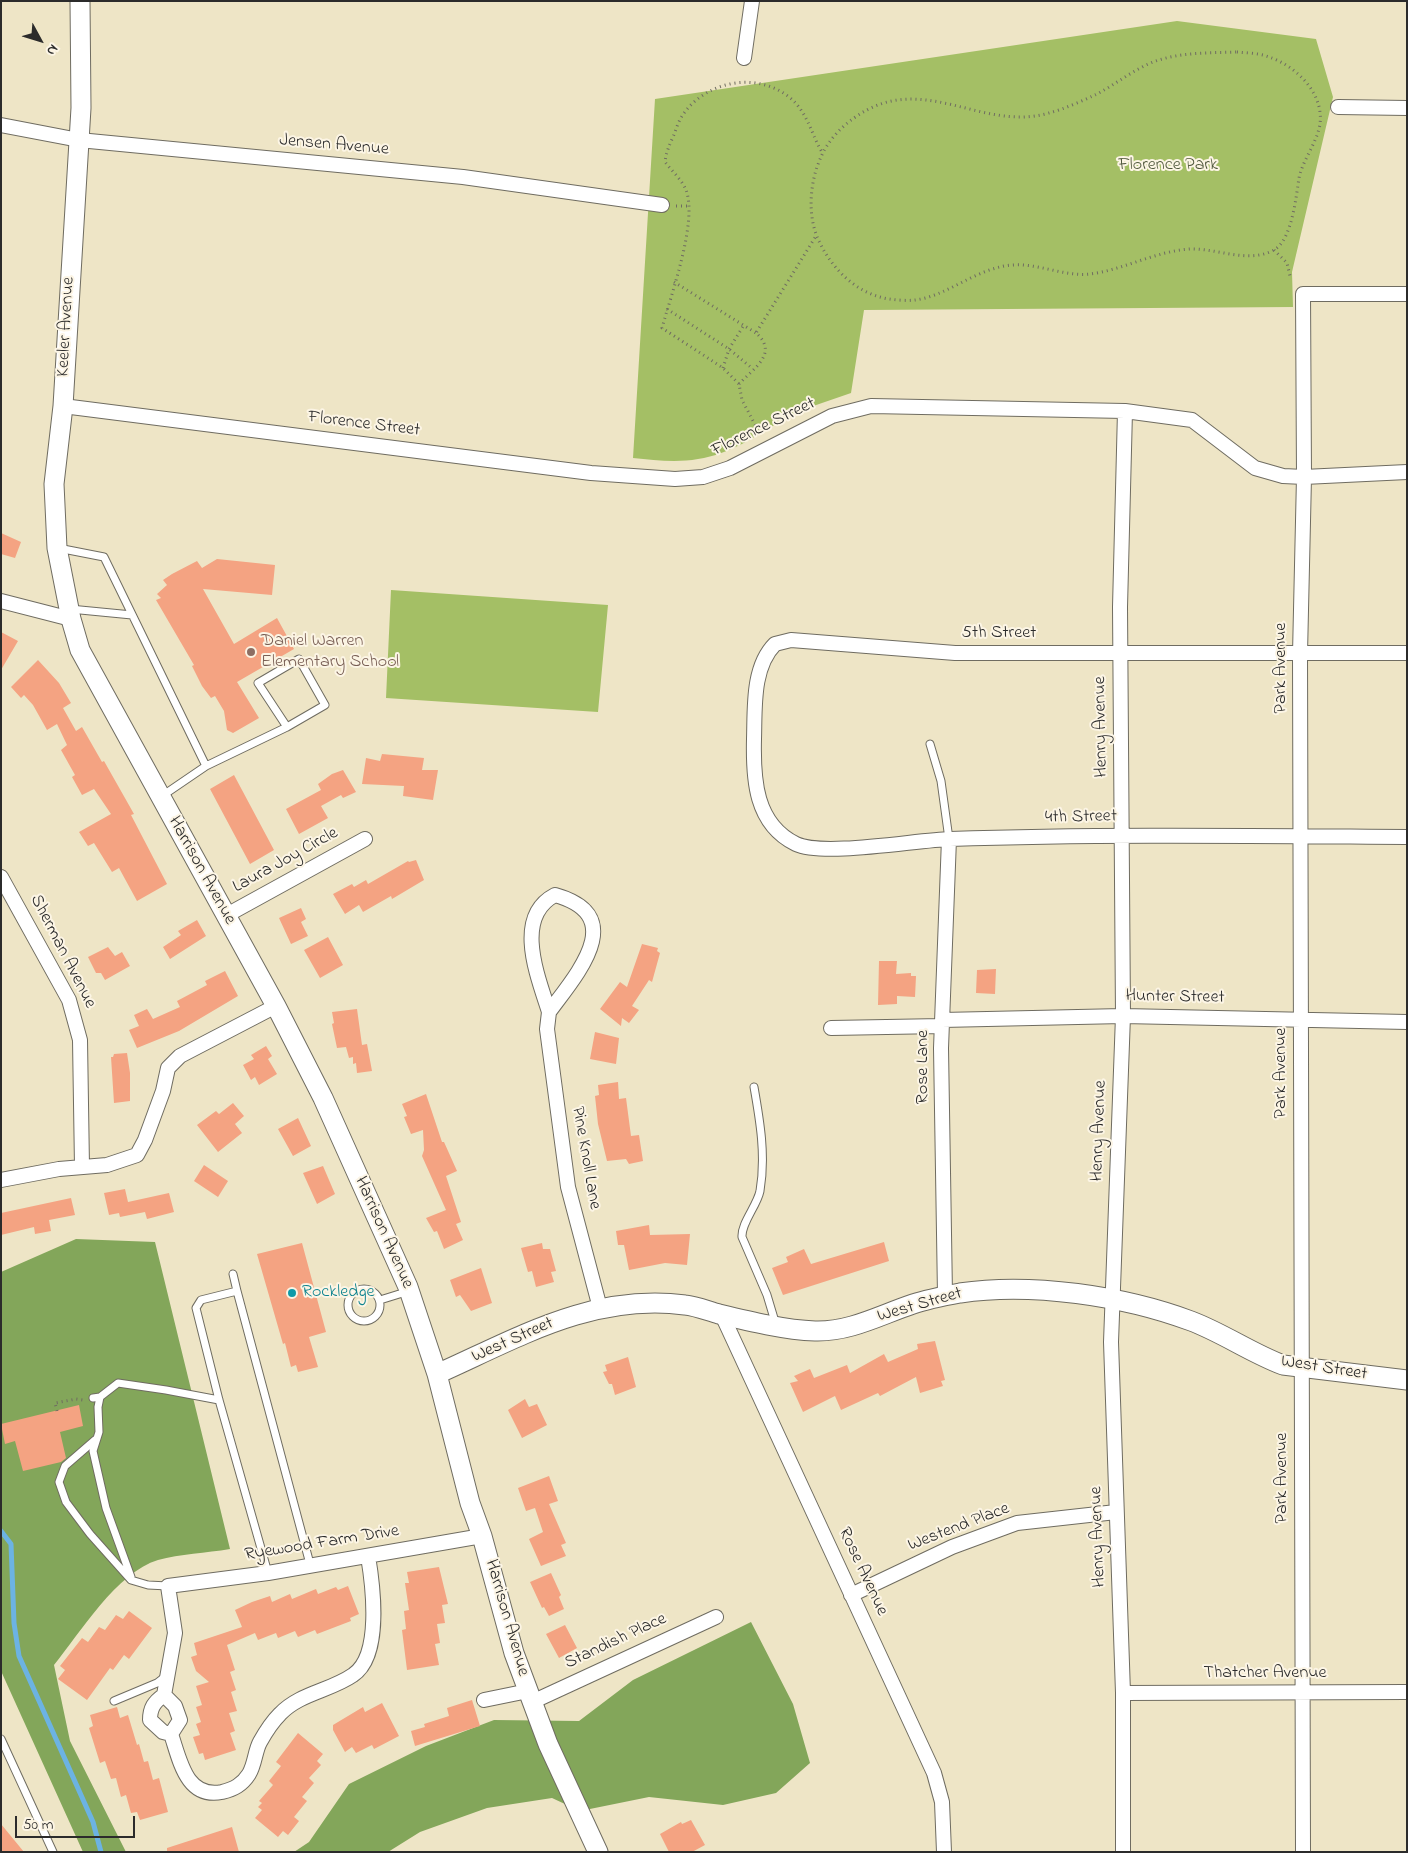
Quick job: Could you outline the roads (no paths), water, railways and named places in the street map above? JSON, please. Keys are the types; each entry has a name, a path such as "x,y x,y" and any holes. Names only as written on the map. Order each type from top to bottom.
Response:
{"main road":[{"name":"Keeler Avenue","path":"80,1 81,108 63,406 54,484 57,548 70,614 80,650"},
{"name":"Harrison Avenue","path":"80,650 276,1006 322,1098 409,1291 437,1374 470,1503 482,1536 514,1653 548,1744 598,1852"},
{"name":"West Street","path":"437,1374 571,1315 600,1308 636,1303 686,1305 722,1315 816,1331 857,1325 913,1304 945,1295 985,1289 1025,1289 1076,1294 1164,1312 1192,1321 1230,1338 1264,1358 1283,1364 1302,1368 1407,1380"}],"street":[{"path":"744,58 752,1"},
{"path":"1338,107 1407,108"},
{"name":"Jensen Avenue","path":"1,125 79,140 464,177 662,205"},
{"name":"Park Avenue","path":"1303,1852 1300,654 1304,477 1304,294 1407,294"},
{"name":"Florence Street","path":"63,406 591,474 675,479 703,477 730,468 832,416 871,406 1125,411 1192,420 1255,468 1283,476 1304,477 1407,472"},
{"name":"Henry Avenue","path":"1123,1852 1123,1693 1111,1342 1123,1016 1120,653 1125,411"},
{"path":"1,601 70,614"},
{"name":"5th Street","path":"766,818 757,794 754,771 755,707 762,661 775,644 791,640 955,653 1407,653"},
{"name":"4th Street","path":"766,818 773,828 797,844 820,847 852,847 948,839 1407,837"},
{"name":"Laura Joy Circle","path":"225,916 365,839"},
{"name":"Rose Lane","path":"945,1295 942,1023 948,839"},
{"name":"Sherman Avenue","path":"1,877 69,1000 76,1020 80,1040 82,1167"},
{"name":"Pine Knoll Lane","path":"549,1012 576,976 592,949 594,940 592,920 588,914 569,899 555,895 545,900 536,912 532,939 535,965 549,1012 546,1029 568,1187 600,1308"},
{"path":"1,1180 82,1167 107,1165 137,1155 146,1140 160,1100 168,1068 180,1056 276,1006"},
{"name":"Hunter Street","path":"831,1028 1123,1016 1407,1022"},
{"name":"Rose Avenue","path":"722,1315 934,1773 942,1802 944,1852"},
{"name":"Westend Place","path":"851,1595 952,1547 1017,1523 1116,1512"},
{"name":"Ryewood Farm Drive","path":"168,1586 268,1573 310,1564 482,1536"},
{"path":"164,1695 175,1706 180,1720 172,1734 185,1775 202,1792 213,1794 235,1789 249,1773 260,1742 280,1713 307,1695 354,1675 367,1657 372,1639 374,1593 368,1556"},
{"path":"168,1586 176,1632 166,1676 164,1695 150,1710 150,1720 163,1732 172,1734"},
{"name":"Standish Place","path":"484,1700 530,1696 716,1616"},
{"name":"Thatcher Avenue","path":"1123,1693 1407,1692"}],"lane":[{"path":"57,548 104,557 206,766"},
{"path":"70,614 132,615"},
{"path":"160,797 206,766 287,726 325,705 299,659 258,683 287,726"},
{"path":"930,744 941,782 948,839"},
{"path":"754,1087 762,1139 760,1190 754,1208 741,1231 769,1301 776,1325"},
{"path":"233,1274 310,1564"},
{"path":"364,1288 374,1291 380,1300 379,1311 372,1319 367,1321 352,1316 348,1306 354,1292 364,1288"},
{"path":"237,1291 201,1300 196,1308 219,1400 268,1573"},
{"path":"380,1300 409,1291"},
{"path":"132,1580 106,1508 93,1451 99,1432 96,1397 118,1383 219,1400"},
{"path":"95,1440 65,1466 59,1482 66,1502 132,1580 168,1586"},
{"path":"114,1701 157,1683 166,1676"},
{"path":"1,1739 53,1852"}],"waterway":[{"path":"1,1531 11,1544 14,1623 19,1656 93,1822 101,1852"}],"place":[{"name":"Daniel Warren Elementary School","path":"251,652"},
{"name":"Rockledge","path":"292,1293"}],"park label":[{"name":"Florence Park","path":"1168,166"}]}
